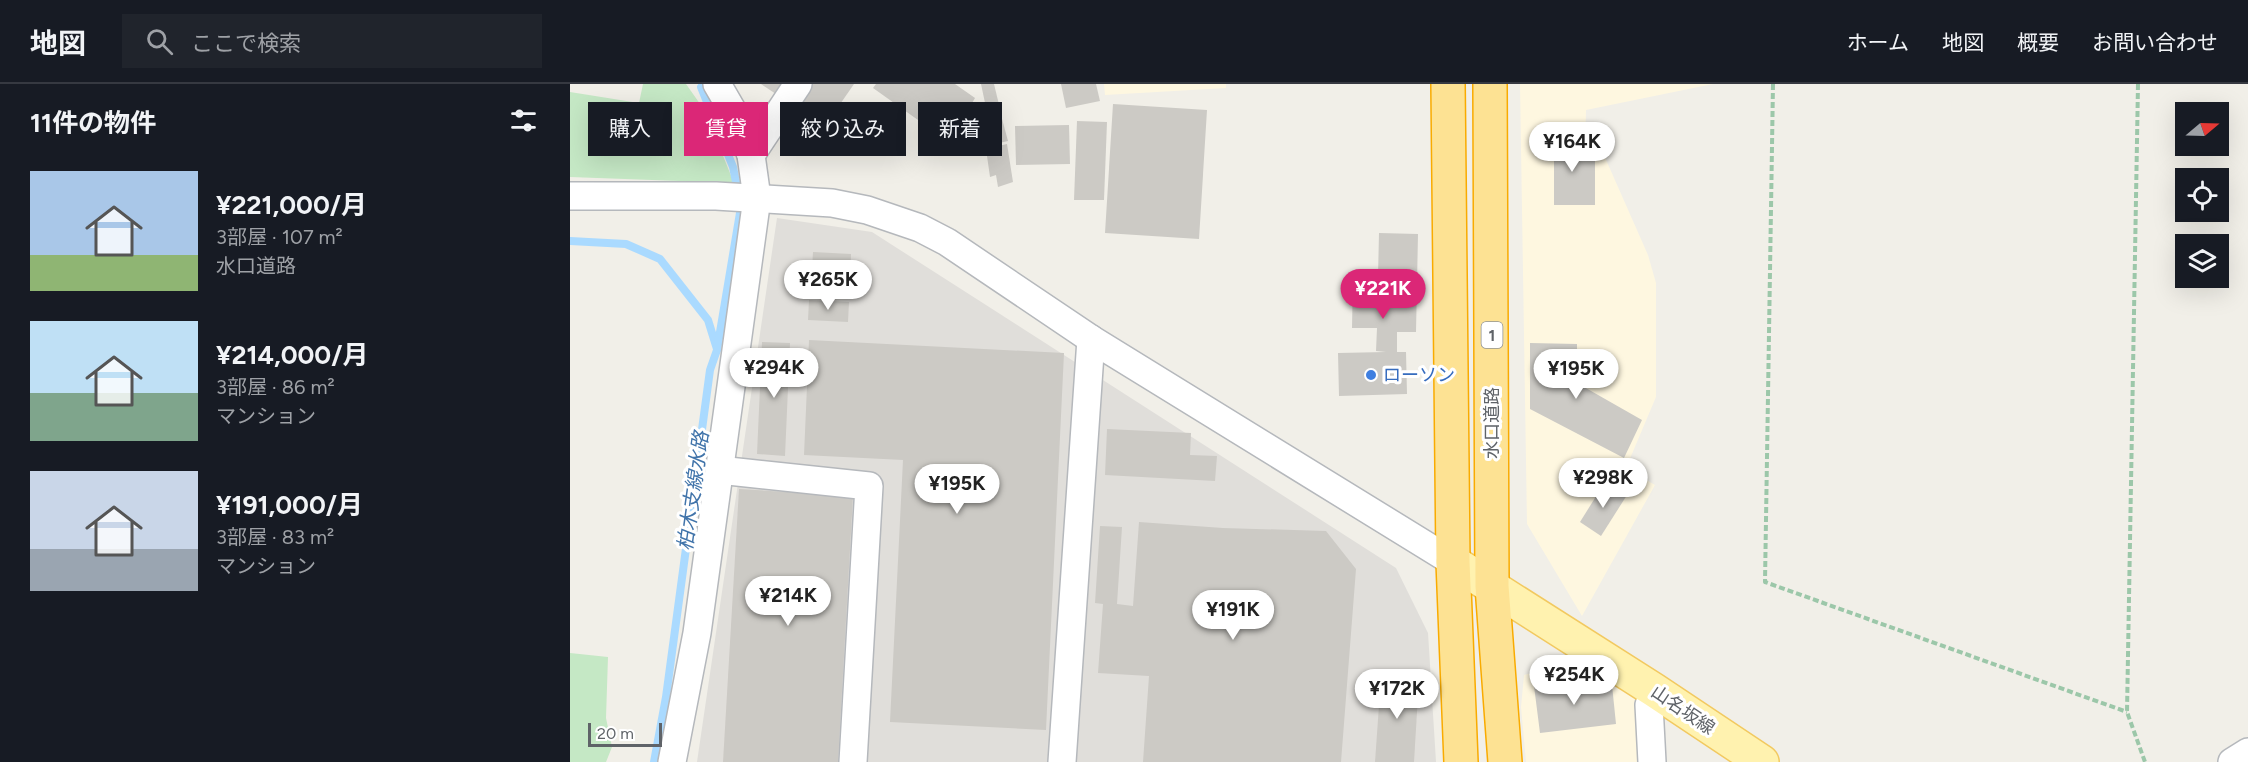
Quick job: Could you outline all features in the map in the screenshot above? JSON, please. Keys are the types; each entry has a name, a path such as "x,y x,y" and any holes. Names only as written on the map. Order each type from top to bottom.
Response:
{"highway":[{"path":"1448,84 1453,562 1461,762"},
{"name":"水口道路","path":"1490,84 1492,586 1504,762"}],"main road":[{"name":"山名坂線","path":"1453,562 1762,762"}],"street":[{"path":"768,129 798,84"},
{"path":"717,85 727,102"},
{"path":"672,762 697,633 731,378 749,267 757,198 751,156"},
{"path":"570,196 757,198 832,203 867,210 920,228 947,242 1091,339 1453,562"},
{"path":"1062,762 1091,339"},
{"path":"718,470 869,486 853,762"},
{"path":"1652,762 1649,705 1654,690"},
{"path":"2232,762 2248,752"}],"path":[{"path":"1773,84 1765,582 2127,712"},
{"path":"2138,84 2127,712 2145,762"}],"shaded area":[{"path":"1104,84 1226,84 1226,88 1105,95"},
{"path":"1520,84 1713,84 1586,110 1585,153 1603,153 1648,255 1656,283 1656,397 1626,468 1655,485 1582,616 1527,524"},
{"path":"777,218 872,232 1396,568 1428,633 1436,762 697,762"},
{"path":"1563,664 1619,682 1635,699 1641,762 1526,762 1521,707 1524,675"}],"green space":[{"path":"643,84 686,84 699,102 684,102 684,156 723,156 734,183 570,177 570,92 633,102 588,102 588,156 672,156 672,102 639,102"},
{"path":"570,653 608,657 606,718 612,747 606,762 570,762"}],"building":[{"path":"761,84 783,84 776,94"},
{"path":"812,84 854,84 842,102 799,102"},
{"path":"876,84 955,84 975,98 973,102 918,102 918,120 906,111 906,102 893,102 873,88"},
{"path":"981,84 994,84 998,102 985,102"},
{"path":"1061,84 1096,84 1100,101 1066,108"},
{"path":"1113,104 1207,110 1199,239 1105,233"},
{"path":"1002,119 1008,141 1002,142"},
{"path":"1077,121 1107,122 1104,200 1074,200"},
{"path":"1069,125 1070,164 1016,165 1015,126"},
{"path":"1554,130 1576,130 1576,160 1595,159 1595,205 1554,205"},
{"path":"1007,144 1013,182 998,187 996,175 990,177 987,156 1002,156 1002,145"},
{"path":"1379,233 1418,234 1416,332 1397,332 1397,352 1406,352 1407,394 1339,396 1338,353 1386,352 1376,351 1377,328 1352,328 1353,277 1378,277"},
{"path":"813,252 851,254 850,289 811,287"},
{"path":"809,300 849,302 848,322 808,320"},
{"path":"809,340 1064,353 1046,730 890,722 903,460 804,455"},
{"path":"762,342 790,343 785,456 757,454"},
{"path":"1530,343 1577,344 1577,383 1642,420 1624,458 1530,409"},
{"path":"1107,429 1191,433 1190,455 1217,456 1215,481 1105,475"},
{"path":"1605,482 1627,495 1601,536 1580,522"},
{"path":"739,489 853,496 838,762 723,762"},
{"path":"1139,522 1223,528 1326,531 1356,569 1341,762 1143,762 1149,676 1098,673 1103,604 1095,603 1100,526 1122,527 1117,604 1133,606"},
{"path":"1381,677 1419,679 1414,762 1375,762"},
{"path":"1599,679 1600,686 1612,685 1616,724 1540,733 1534,686"}],"waterway":[{"path":"704,84 701,87 733,167 738,192"},
{"name":"柏木支線水路","path":"654,762 666,697 710,370 717,350 741,207"},
{"name":"柏木支線水路","path":"570,241 626,244 660,259 708,320 717,349"}],"place":[{"name":"ローソン","path":"1371,375"}]}
